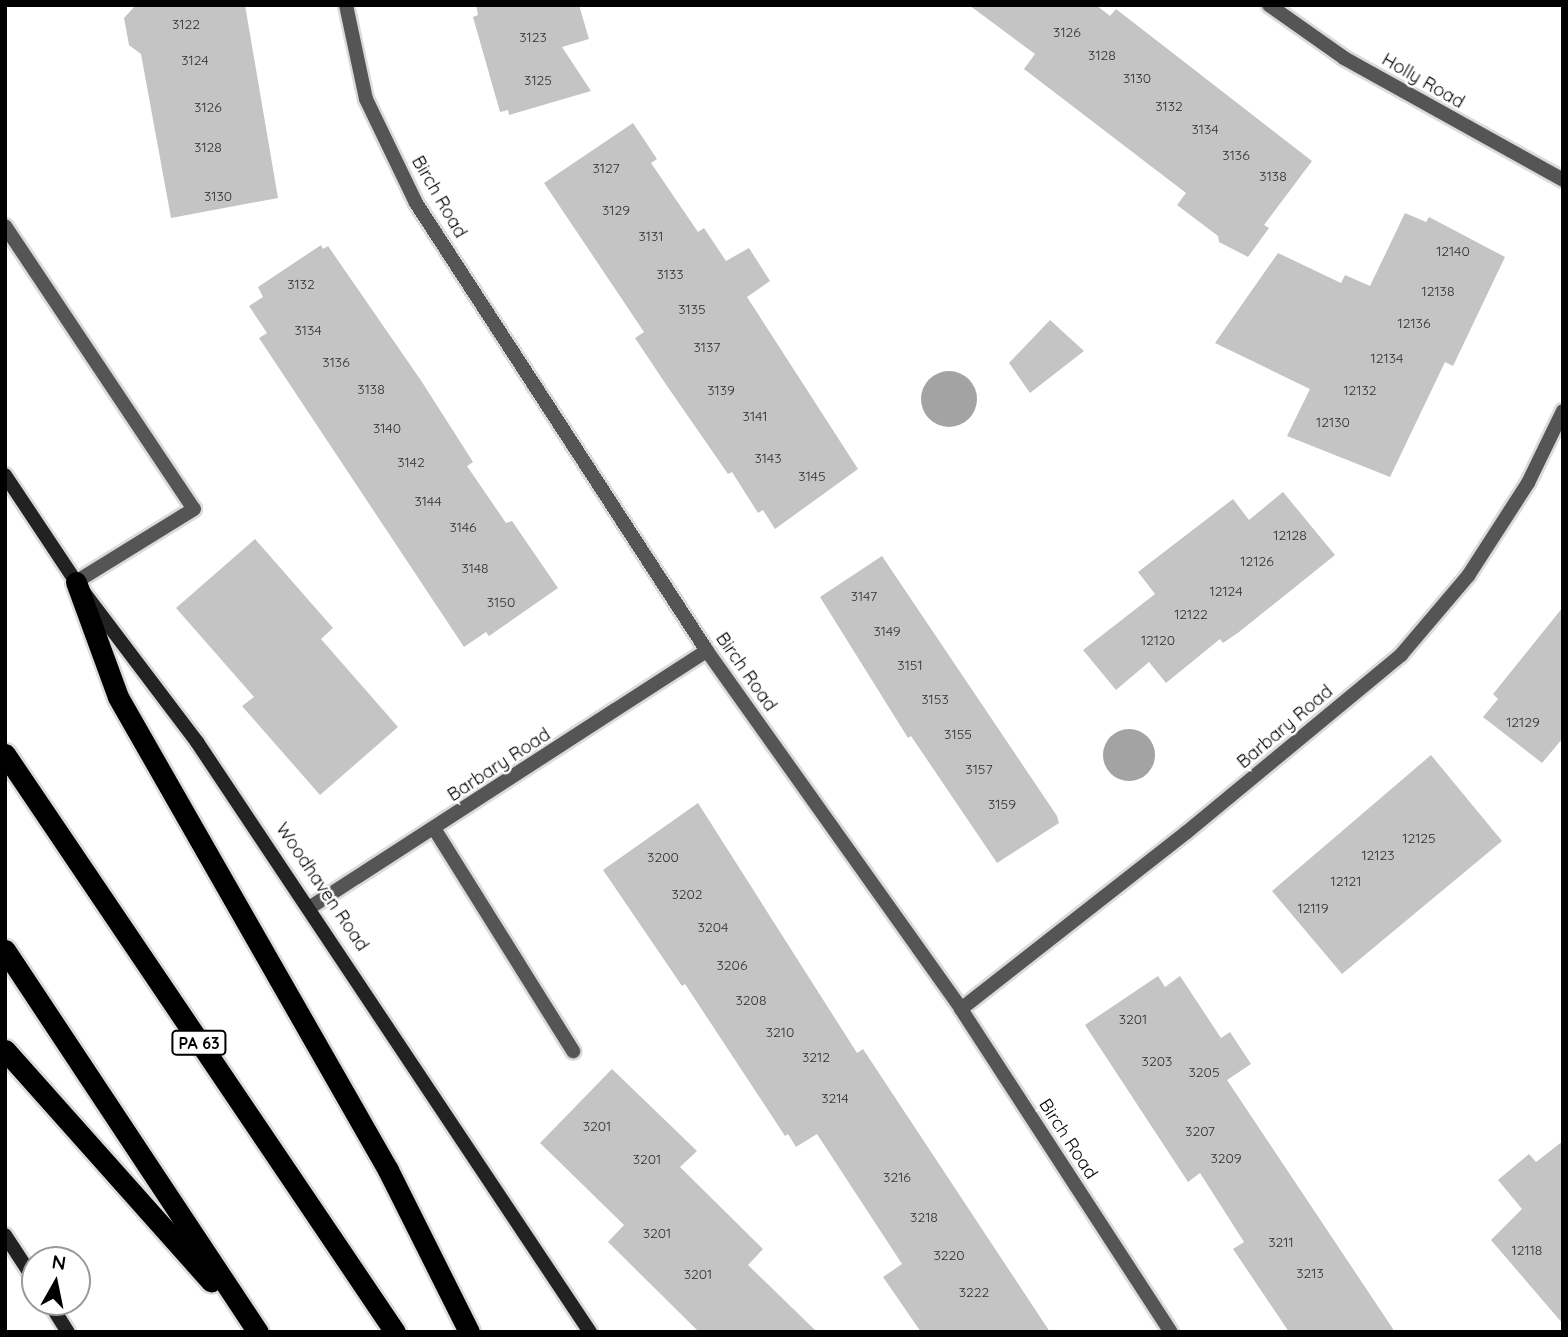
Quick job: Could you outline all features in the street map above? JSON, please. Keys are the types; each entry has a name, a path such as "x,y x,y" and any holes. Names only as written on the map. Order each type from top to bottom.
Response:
{"highway":[{"path":"76,583 118,697 387,1170 469,1332"},
{"name":"PA 63","path":"5,754 395,1332"},
{"path":"5,950 257,1332"},
{"path":"5,1050 257,1332"}],"main road":[{"name":"Woodhaven Road","path":"5,475 76,583 197,742 590,1332"},
{"path":"5,1235 21,1260"},
{"path":"57,1316 68,1332"}],"street":[{"name":"Birch Road","path":"346,5 366,99 416,203 708,651 961,1009 1171,1332"},
{"name":"Holly Road","path":"1269,5 1344,58 1563,180"},
{"path":"5,226 194,509 76,583"},
{"name":"Barbary Road","path":"961,1009 1187,832 1401,656 1468,576 1528,482 1563,411"},
{"name":"Barbary Road","path":"309,908 435,830 708,651"},
{"path":"435,830 573,1051"}],"shaded area":[{"path":"949,371 960,373 969,379 975,388 975,410 969,419 960,425 949,427 938,425 929,419 923,410 921,399 923,388 929,379 938,373"},
{"path":"1129,729 1148,736 1155,755 1148,774 1129,781 1110,774 1103,755 1110,736"}],"building":[{"path":"136,5 245,5 278,198 171,218 141,54 129,45 124,18"},
{"path":"476,5 579,5 589,39 562,47 591,91 509,115 508,110 500,112 473,17 478,15"},
{"path":"969,5 1096,5 1110,16 1116,9 1312,161 1264,225 1269,228 1248,257 1219,242 1218,236 1177,205 1186,193 1024,69 1035,54"},
{"path":"633,123 657,159 651,163 698,232 704,228 726,261 749,248 770,281 747,297 858,469 775,529 763,510 758,513 732,472 728,474 665,383 635,338 644,332 544,183"},
{"path":"1405,213 1426,222 1429,217 1505,257 1453,366 1445,362 1390,477 1287,436 1310,389 1215,343 1278,253 1341,283 1345,275 1370,286"},
{"path":"321,245 323,249 328,246 422,382 473,462 467,466 506,523 512,521 558,588 489,636 486,632 464,647 259,338 267,333 249,306 263,297 258,287"},
{"path":"1050,320 1084,351 1030,393 1009,363"},
{"path":"1283,492 1335,555 1239,632 1223,643 1220,639 1166,683 1149,662 1116,690 1083,650 1155,594 1138,572 1233,499 1249,520"},
{"path":"255,539 333,628 321,639 398,727 320,795 242,706 254,697 176,608"},
{"path":"882,556 1057,816 1059,823 997,863 911,736 908,738 820,597"},
{"path":"1563,607 1563,738 1542,763 1483,717 1498,699 1493,694"},
{"path":"1431,755 1502,841 1342,974 1272,891"},
{"path":"698,803 857,1053 863,1049 1050,1332 921,1332 883,1277 902,1264 817,1134 796,1147 788,1134 785,1136 685,984 682,986 603,870"},
{"path":"1158,976 1165,987 1180,976 1221,1038 1230,1032 1251,1064 1227,1080 1395,1332 1289,1332 1233,1249 1244,1242 1200,1173 1188,1182 1085,1025"},
{"path":"612,1069 697,1151 680,1167 763,1249 748,1265 817,1332 699,1332 608,1242 624,1225 540,1143"},
{"path":"1563,1141 1563,1324 1491,1240 1522,1209 1498,1180 1529,1154 1536,1162"}]}
